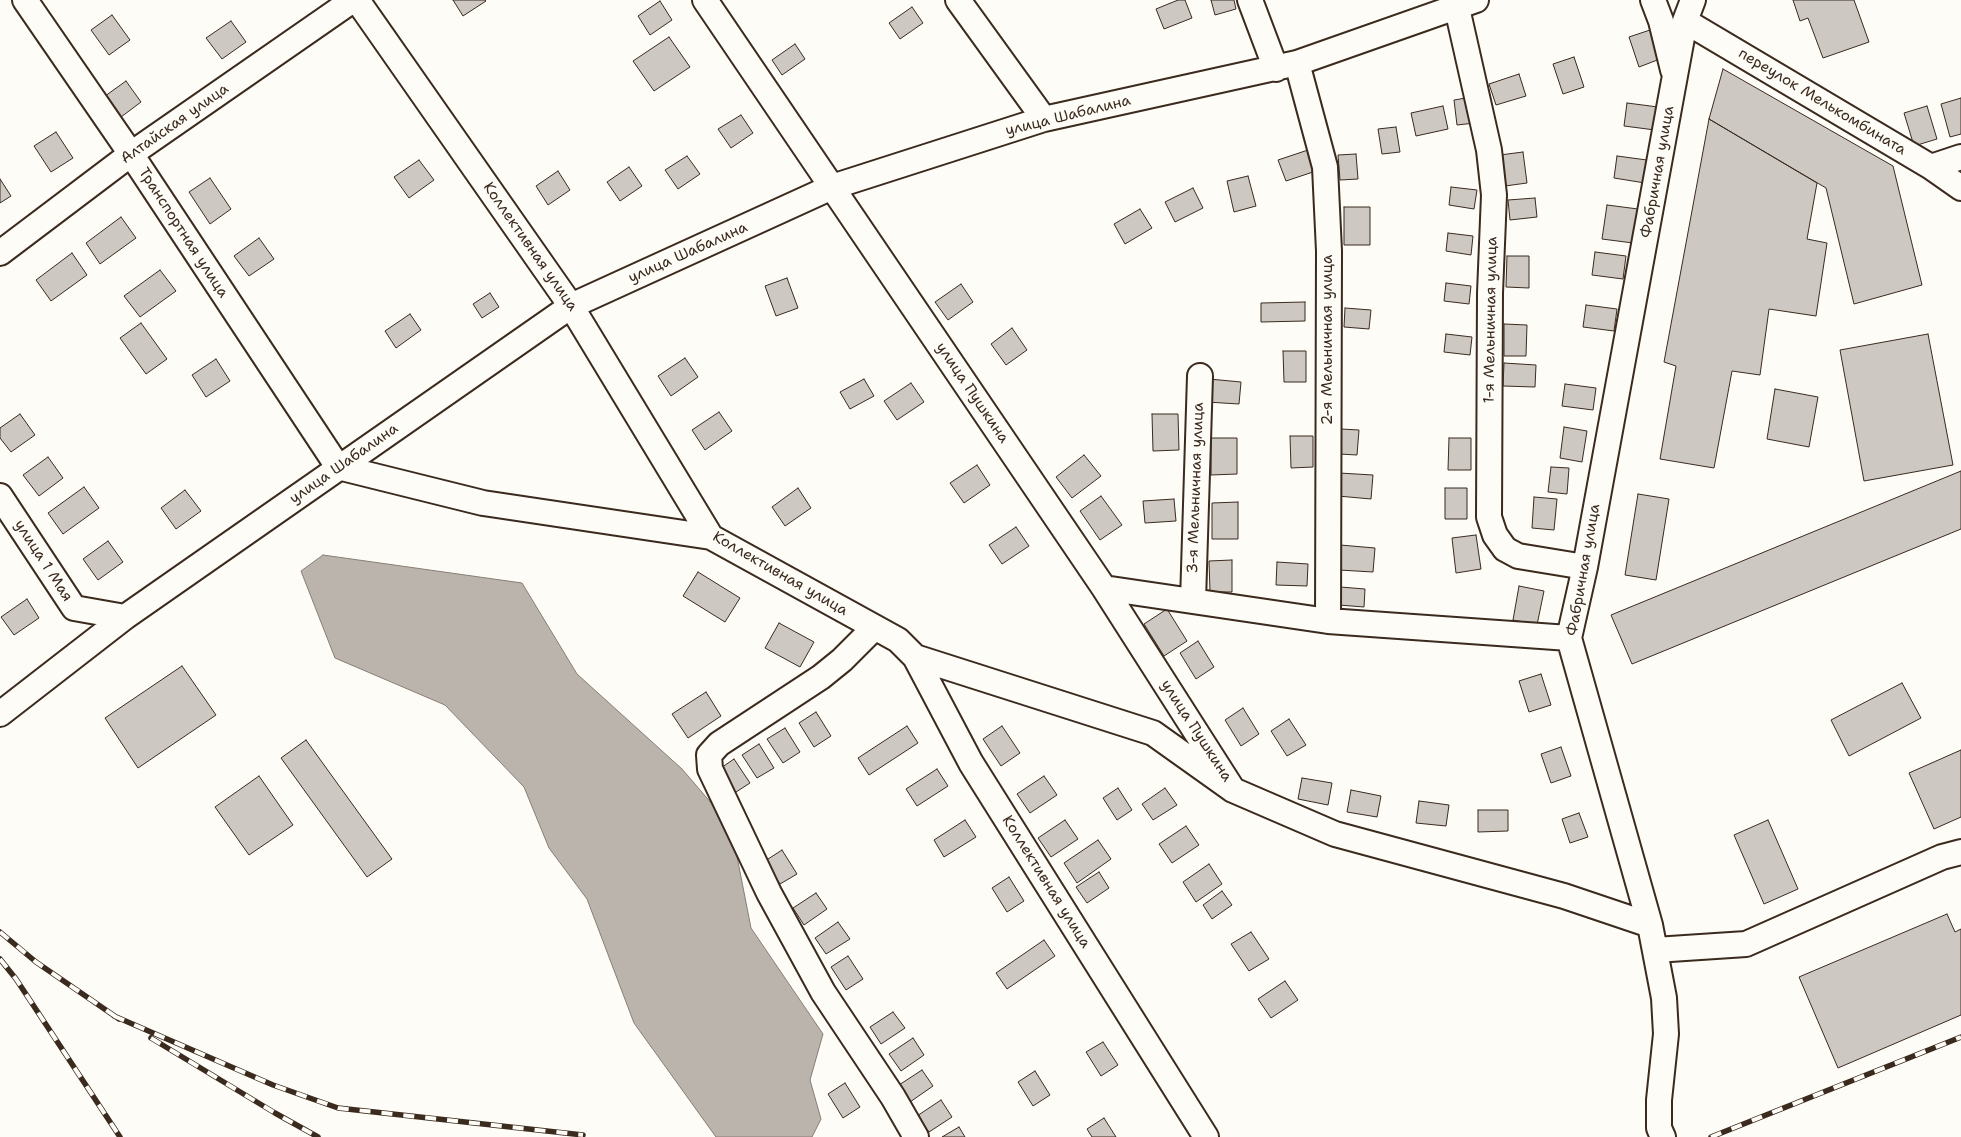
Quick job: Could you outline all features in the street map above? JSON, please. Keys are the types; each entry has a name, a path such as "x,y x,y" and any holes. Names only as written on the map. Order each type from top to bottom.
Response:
{"street":[{"name":"Транспортная улица","path":"25,0 131,154 338,468"},
{"name":"Алтайская улица","path":"0,253 131,154 355,0"},
{"name":"Коллективная улица","path":"355,0 571,306 711,537 898,640 915,657 971,762 1206,1137"},
{"name":"улица Пушкина","path":"705,0 1104,588 1233,790"},
{"path":"958,0 1044,119"},
{"name":"2-я Мельничная улица","path":"1250,0 1286,66 1325,167 1329,251 1328,621"},
{"path":"1653,0 1661,21 1675,79"},
{"path":"1662,0 1690,7"},
{"name":"улица Шабалина","path":"0,714 125,617 571,306 832,188 1044,119 1286,66 1467,4"},
{"name":"1-я Мельничная улица","path":"1467,4 1494,195 1490,293 1489,517 1495,535 1506,549 1518,556 1585,567"},
{"name":"Фабричная улица","path":"1654,1134 1666,1034 1664,998 1650,925 1569,638 1585,567 1690,7"},
{"name":"переулок Мелькомбината","path":"1690,7 1961,188"},
{"path":"1931,167 1961,157"},
{"name":"3-я Мельничная улица","path":"1193,601 1200,376"},
{"path":"338,468 483,503 711,537"},
{"name":"улица 1 Мая","path":"0,496 74,608 125,617"},
{"path":"1104,588 1328,621 1569,638"},
{"path":"874,628 842,660 821,677 719,744 710,755 710,769 769,893 818,984 916,1137"},
{"path":"915,657 1153,733 1233,790 1335,834 1564,896 1650,925"},
{"path":"1654,950 1746,944 1942,857 1961,852"}],"shaded area":[{"path":"323,555 522,583 577,674 682,769 731,826 751,928 823,1034 810,1080 821,1119 812,1137 716,1137 634,1023 587,899 549,848 524,787 445,705 335,658 301,571"}],"building":[{"path":"453,0 485,0 486,1 463,16"},
{"path":"1178,0 1185,0 1192,18 1164,29 1156,9"},
{"path":"1211,0 1234,0 1236,9 1215,15"},
{"path":"1793,0 1854,0 1869,42 1823,58 1808,18 1800,21"},
{"path":"660,1 672,20 650,35 638,16"},
{"path":"912,7 923,23 900,39 889,23"},
{"path":"112,15 130,40 109,55 91,30"},
{"path":"231,21 246,42 222,59 206,38"},
{"path":"1650,30 1660,59 1639,67 1629,37"},
{"path":"669,37 690,67 654,91 633,61"},
{"path":"795,44 805,59 782,75 772,60"},
{"path":"1574,57 1584,87 1563,94 1553,64"},
{"path":"1723,69 1893,166 1922,285 1854,304 1826,188 1709,119"},
{"path":"1519,74 1526,96 1496,105 1489,84"},
{"path":"126,81 141,102 117,120 101,99"},
{"path":"1472,97 1475,123 1457,125 1454,100"},
{"path":"1961,98 1961,134 1950,137 1941,104"},
{"path":"1627,103 1658,107 1655,130 1624,126"},
{"path":"1443,106 1448,129 1416,136 1411,113"},
{"path":"1927,106 1937,139 1914,146 1904,113"},
{"path":"741,115 753,133 731,148 718,129"},
{"path":"1709,119 1817,183 1807,239 1827,243 1816,316 1769,309 1760,375 1732,371 1714,468 1660,459 1676,366 1664,362"},
{"path":"1396,127 1400,152 1382,154 1378,129"},
{"path":"56,132 73,158 51,172 34,146"},
{"path":"1308,150 1316,171 1286,181 1278,160"},
{"path":"1523,152 1527,183 1505,186 1500,155"},
{"path":"1356,154 1358,179 1340,180 1338,155"},
{"path":"687,156 700,174 678,189 665,170"},
{"path":"1617,156 1647,160 1645,183 1614,178"},
{"path":"419,160 434,180 409,198 394,177"},
{"path":"629,167 642,186 620,201 607,182"},
{"path":"558,171 570,190 548,205 536,186"},
{"path":"1248,176 1256,206 1234,212 1227,181"},
{"path":"210,178 231,209 210,224 189,192"},
{"path":"0,179 11,196 0,203"},
{"path":"1451,187 1477,190 1474,209 1449,205"},
{"path":"1193,188 1203,208 1175,222 1165,202"},
{"path":"1535,198 1537,217 1510,220 1508,200"},
{"path":"1607,205 1638,209 1633,243 1602,239"},
{"path":"1344,207 1370,207 1370,245 1344,245"},
{"path":"1140,209 1152,228 1125,244 1114,224"},
{"path":"121,217 136,238 100,264 86,243"},
{"path":"1448,233 1473,236 1471,255 1446,251"},
{"path":"259,238 274,259 249,276 234,256"},
{"path":"1595,252 1626,256 1623,279 1592,275"},
{"path":"72,253 87,275 51,301 36,280"},
{"path":"1507,256 1529,256 1529,288 1506,287"},
{"path":"160,270 176,291 140,317 124,296"},
{"path":"787,278 798,308 776,316 765,286"},
{"path":"1446,283 1471,286 1469,304 1444,301"},
{"path":"961,284 973,302 948,320 935,302"},
{"path":"490,293 499,307 482,318 473,304"},
{"path":"1305,302 1305,321 1261,322 1261,303"},
{"path":"1586,305 1617,309 1614,331 1583,327"},
{"path":"1345,308 1371,310 1369,329 1344,327"},
{"path":"410,314 421,330 396,348 385,331"},
{"path":"141,323 167,359 146,374 120,338"},
{"path":"1504,324 1527,325 1526,356 1504,356"},
{"path":"1012,328 1027,350 1006,365 991,344"},
{"path":"1446,334 1472,337 1470,355 1444,352"},
{"path":"1928,334 1953,465 1864,481 1840,350"},
{"path":"1283,351 1306,351 1306,382 1284,382"},
{"path":"685,358 698,377 671,396 658,376"},
{"path":"216,359 230,381 206,397 192,375"},
{"path":"1504,363 1536,365 1535,387 1503,386"},
{"path":"864,379 874,396 850,409 840,392"},
{"path":"1209,379 1241,382 1239,404 1207,402"},
{"path":"911,383 924,402 897,420 884,401"},
{"path":"1565,384 1596,388 1593,410 1562,406"},
{"path":"1775,389 1818,397 1809,447 1767,439"},
{"path":"719,412 732,431 705,450 692,430"},
{"path":"20,414 35,435 11,452 0,438 0,428"},
{"path":"1152,414 1178,414 1179,450 1153,451"},
{"path":"1564,427 1587,431 1582,462 1560,458"},
{"path":"1341,429 1359,430 1357,455 1339,454"},
{"path":"1290,436 1313,436 1313,467 1291,468"},
{"path":"1211,438 1237,438 1237,474 1211,475"},
{"path":"1449,438 1471,438 1471,470 1448,470"},
{"path":"1084,455 1101,476 1072,498 1056,477"},
{"path":"48,457 63,478 39,496 23,475"},
{"path":"977,465 990,485 964,503 950,483"},
{"path":"1551,467 1569,468 1567,494 1548,492"},
{"path":"1961,471 1961,529 1632,664 1611,615"},
{"path":"1339,473 1373,475 1371,499 1338,496"},
{"path":"84,487 99,508 63,534 48,513"},
{"path":"798,488 811,508 785,526 772,507"},
{"path":"1445,488 1467,488 1467,519 1445,519"},
{"path":"185,490 201,511 176,529 161,508"},
{"path":"1638,494 1669,499 1656,580 1625,575"},
{"path":"1101,496 1122,525 1100,540 1080,511"},
{"path":"1534,497 1557,499 1554,530 1532,528"},
{"path":"1174,499 1176,521 1145,523 1143,501"},
{"path":"1238,502 1238,539 1212,539 1212,503"},
{"path":"1016,527 1029,546 1002,564 989,545"},
{"path":"1476,535 1481,569 1456,573 1452,538"},
{"path":"108,541 123,562 98,580 83,559"},
{"path":"1340,545 1375,548 1373,572 1339,570"},
{"path":"1232,560 1232,592 1210,592 1209,561"},
{"path":"1277,562 1308,564 1307,586 1276,585"},
{"path":"698,572 740,598 725,622 683,596"},
{"path":"1519,586 1544,591 1537,625 1513,620"},
{"path":"1340,587 1365,589 1364,607 1339,605"},
{"path":"27,599 39,618 14,635 1,617"},
{"path":"1167,609 1187,641 1164,656 1144,624"},
{"path":"779,623 814,642 800,667 765,648"},
{"path":"1198,641 1214,667 1196,679 1180,653"},
{"path":"182,666 216,715 138,768 105,718"},
{"path":"1541,674 1551,705 1529,712 1519,681"},
{"path":"1902,683 1921,718 1849,756 1831,720"},
{"path":"706,692 721,716 688,738 672,714"},
{"path":"1243,708 1259,734 1241,746 1225,720"},
{"path":"816,712 831,736 814,747 799,723"},
{"path":"1289,719 1306,745 1287,756 1271,731"},
{"path":"907,726 918,743 869,775 858,758"},
{"path":"1002,726 1020,753 1001,766 983,739"},
{"path":"785,728 800,752 783,763 767,739"},
{"path":"306,740 392,859 367,877 281,758"},
{"path":"759,744 774,768 757,778 742,755"},
{"path":"1561,747 1571,776 1551,783 1541,754"},
{"path":"1961,750 1961,817 1934,829 1909,773"},
{"path":"734,759 750,783 733,794 718,770"},
{"path":"937,769 948,786 917,806 906,789"},
{"path":"259,776 293,825 249,855 215,807"},
{"path":"1044,776 1057,795 1030,813 1017,794"},
{"path":"1302,778 1332,783 1328,805 1298,799"},
{"path":"1118,788 1132,810 1117,820 1103,798"},
{"path":"1165,788 1177,805 1153,820 1142,804"},
{"path":"1351,790 1381,796 1377,817 1347,812"},
{"path":"1419,801 1449,805 1446,826 1416,823"},
{"path":"1478,810 1508,810 1508,831 1478,832"},
{"path":"1579,813 1588,837 1570,843 1562,819"},
{"path":"965,820 976,837 944,857 934,840"},
{"path":"1065,820 1078,839 1051,857 1038,838"},
{"path":"1768,820 1798,889 1764,904 1734,835"},
{"path":"1186,826 1199,845 1172,863 1159,844"},
{"path":"1098,840 1111,859 1077,883 1064,863"},
{"path":"782,850 797,874 780,884 765,861"},
{"path":"1209,864 1222,884 1196,902 1183,882"},
{"path":"1099,872 1109,888 1087,903 1076,887"},
{"path":"1009,877 1024,901 1007,912 992,888"},
{"path":"1222,891 1232,905 1212,919 1203,905"},
{"path":"816,893 827,909 804,925 793,908"},
{"path":"1947,914 1955,932 1961,929 1961,1015 1838,1068 1799,977"},
{"path":"838,922 850,939 826,954 815,938"},
{"path":"1251,932 1269,959 1249,971 1231,944"},
{"path":"1044,940 1055,956 1007,989 996,973"},
{"path":"848,956 863,979 846,990 831,967"},
{"path":"1285,981 1298,1000 1271,1018 1258,999"},
{"path":"893,1012 905,1028 881,1044 870,1027"},
{"path":"913,1038 924,1055 901,1071 889,1054"},
{"path":"1103,1042 1118,1065 1101,1076 1086,1052"},
{"path":"922,1070 933,1086 910,1102 899,1085"},
{"path":"1035,1071 1050,1095 1033,1106 1018,1082"},
{"path":"845,1083 860,1107 843,1118 828,1094"},
{"path":"941,1100 952,1117 929,1132 917,1116"},
{"path":"1104,1118 1116,1137 1092,1137 1087,1129"},
{"path":"959,1127 965,1137 942,1137"}],"railway":[{"path":"0,932 36,962 119,1019"},
{"path":"0,959 16,979 120,1137"},
{"path":"114,1016 273,1085 338,1108 583,1135"},
{"path":"1711,1137 1961,1037"},
{"path":"151,1038 318,1137"}]}
